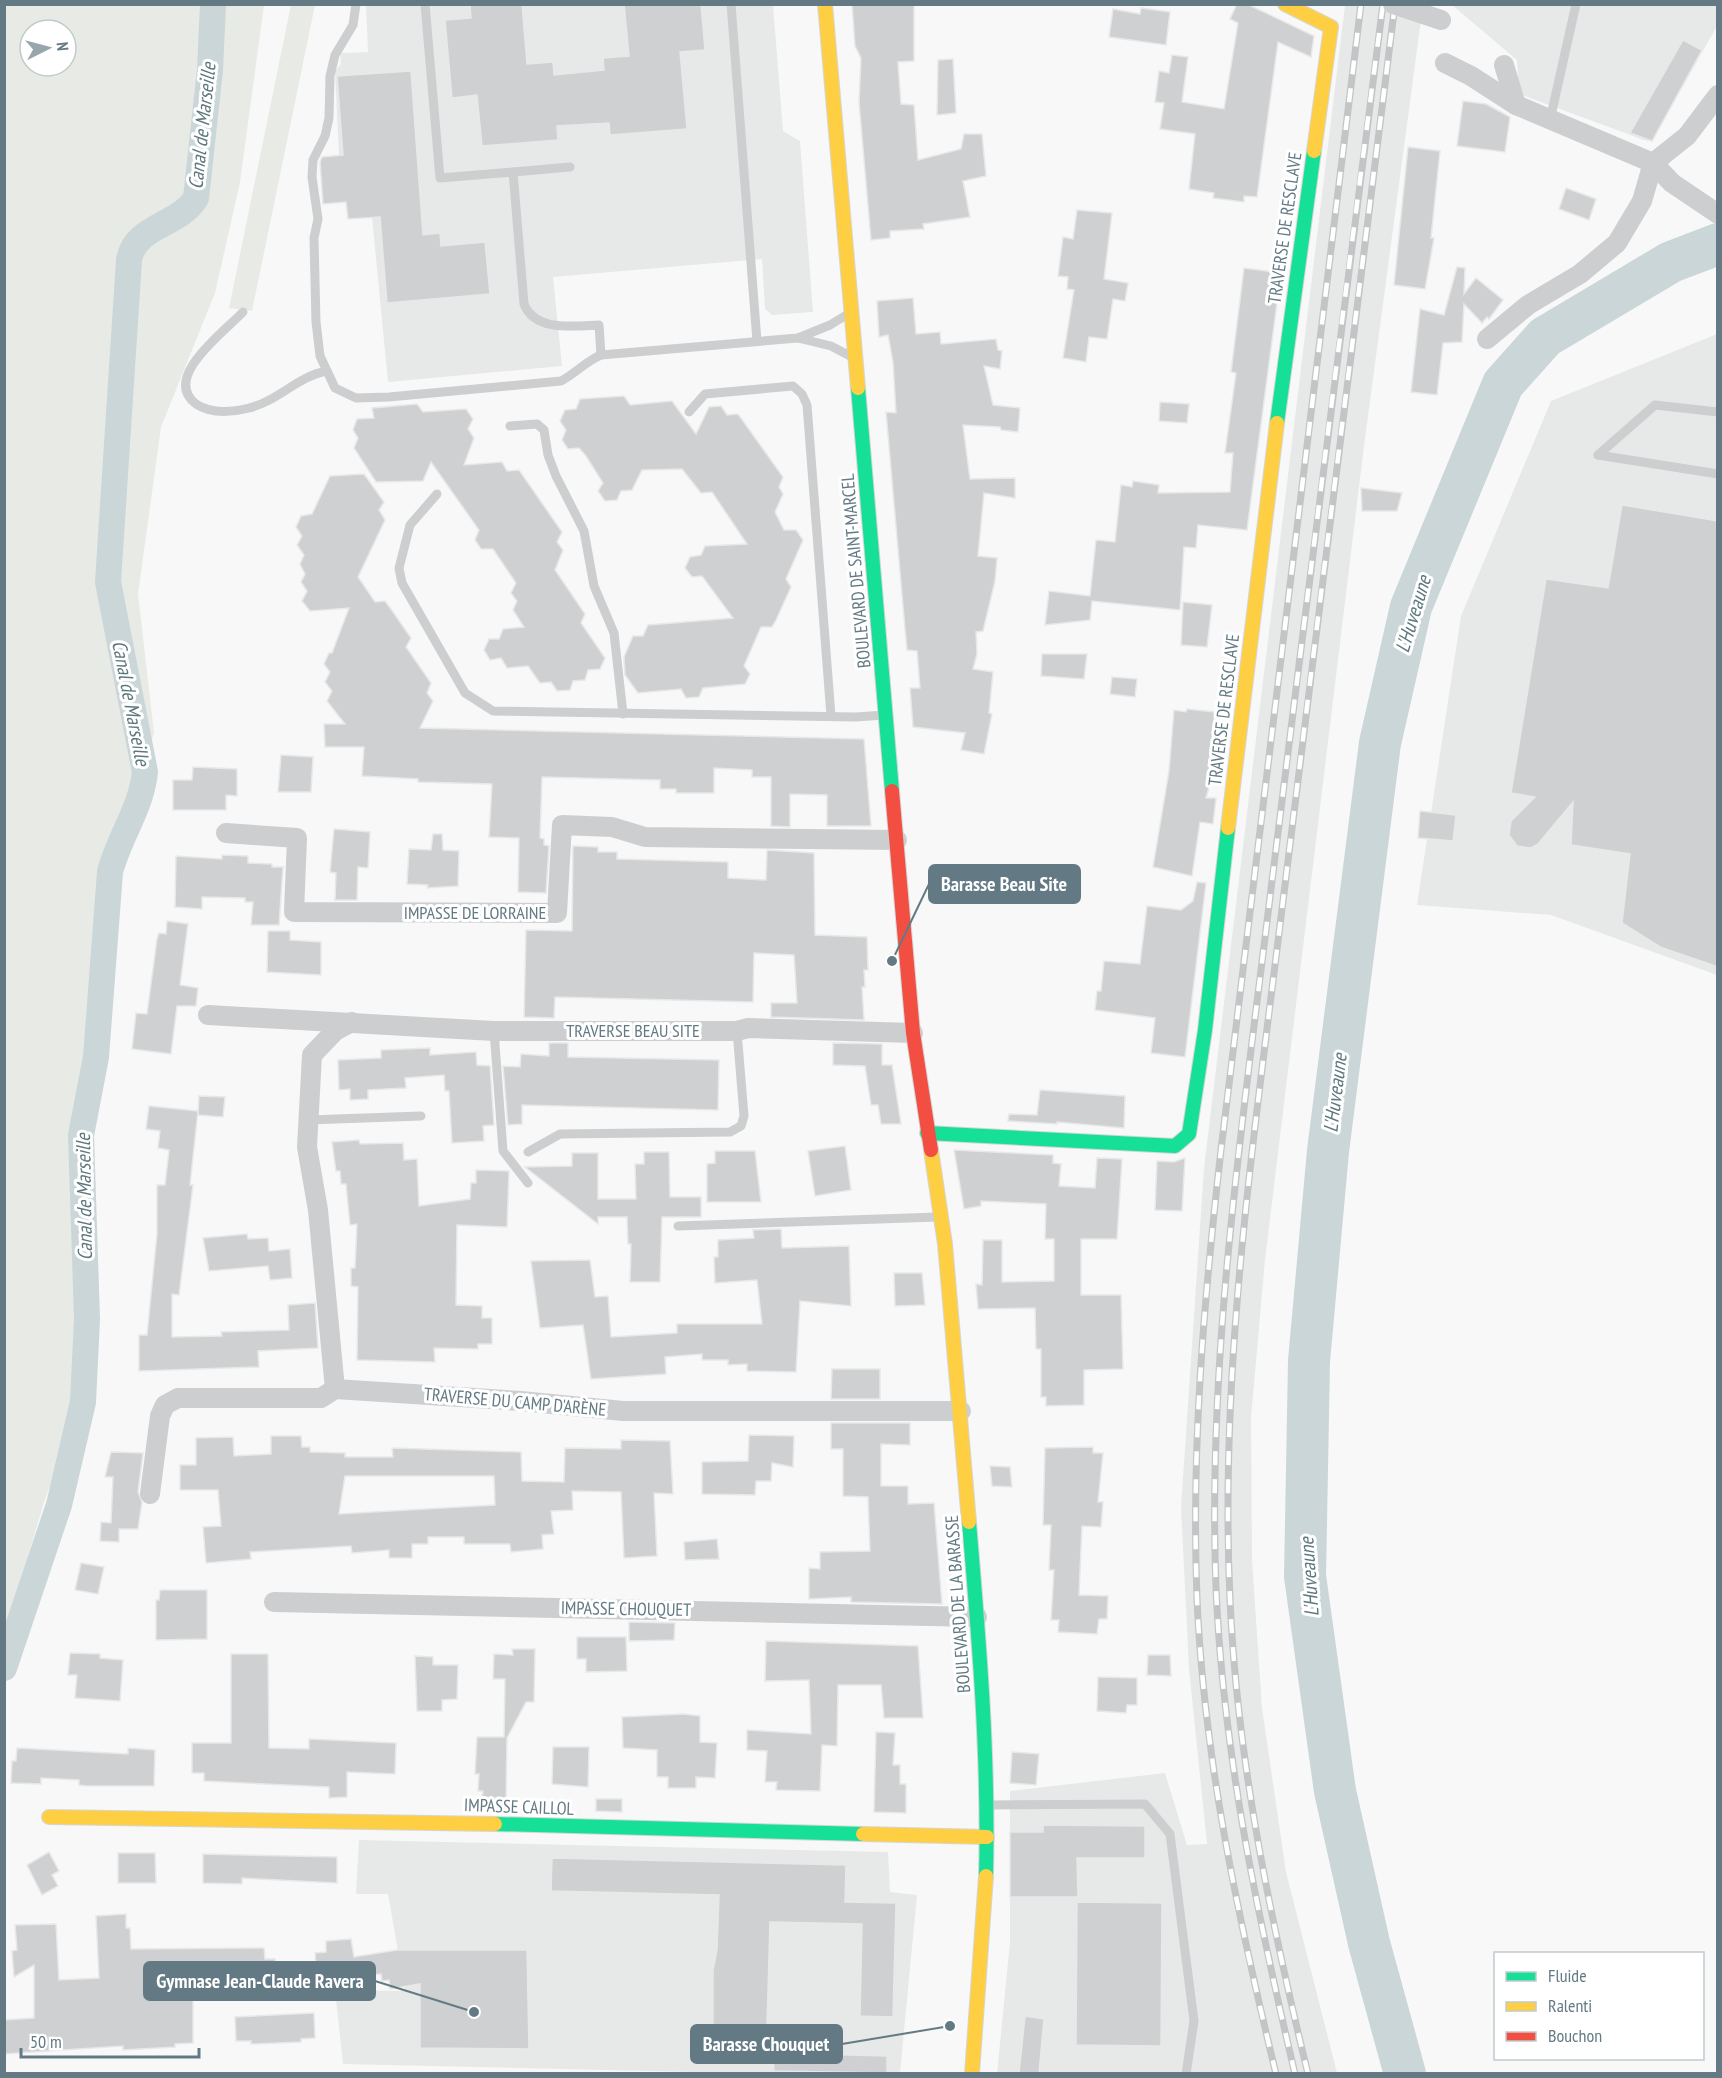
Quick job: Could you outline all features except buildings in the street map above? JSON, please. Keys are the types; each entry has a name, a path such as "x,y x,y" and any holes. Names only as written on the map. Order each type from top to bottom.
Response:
{"street":[{"name":"BOULEVARD DE SAINT-MARCEL","path":"825,4 913,1033 927,1133"},
{"path":"1393,4 1441,20"},
{"name":"TRAVERSE DE RESCLAVE","path":"927,1133 1175,1146 1189,1134 1205,1030 1268,487 1331,27 1296,6"},
{"path":"1445,63 1471,76 1516,105 1653,163 1672,183 1718,214"},
{"path":"1504,65 1516,105"},
{"path":"1487,339 1528,305 1580,274 1617,243 1642,201 1653,163 1687,136 1718,95"},
{"name":"IMPASSE DE LORRAINE","path":"226,832 297,838 294,912 557,913 562,825 612,827 645,837 897,840"},
{"name":"TRAVERSE BEAU SITE","path":"208,1015 494,1031 737,1031 748,1028 913,1033"},
{"path":"335,1389 318,1210 307,1147 308,1120 312,1054 335,1031 352,1022"},
{"name":"BOULEVARD DE LA BARASSE","path":"927,1133 940,1217 961,1411 977,1617 988,1805 982,1954 972,2073"},
{"name":"TRAVERSE DU CAMP D'ARÈNE","path":"150,1494 160,1416 165,1404 178,1398 321,1398 335,1389 521,1401 623,1411 961,1411"},
{"name":"IMPASSE CHOUQUET","path":"274,1602 977,1617"},
{"name":"IMPASSE CAILLOL","path":"49,1817 375,1821 987,1837"}],"lane":[{"path":"356,4 352,25 335,56 330,76 329,118 325,136 314,160 312,177 318,219 314,238 316,322 320,356 335,388 356,398 389,397 561,381 574,374 590,360 601,355 798,338 830,325 852,311"},
{"path":"425,4 440,178 570,167"},
{"path":"730,4 758,341"},
{"path":"1550,120 1576,4"},
{"path":"513,172 524,304 527,314 534,319 557,326 598,326 601,355"},
{"path":"243,312 187,370 183,383 188,398 196,404 204,409 226,411 249,408 264,403 312,374 327,371"},
{"path":"798,338 831,346 856,359"},
{"path":"689,412 705,394 793,386 802,394 807,405 831,716"},
{"path":"1718,412 1655,405 1598,455 1718,474"},
{"path":"510,426 537,424 544,430 548,455 556,476 584,531 594,586 614,633 623,714"},
{"path":"437,494 410,525 399,568 402,583 465,693 493,711 886,715"},
{"path":"494,1031 502,1150 528,1183"},
{"path":"528,1152 560,1134 730,1132 741,1126 744,1116 737,1031"},
{"path":"308,1120 421,1116"},
{"path":"678,1226 940,1217"},
{"path":"988,1805 1146,1804 1170,1834 1194,2021 1186,2073"}],"shaded area":[{"path":"5,4 264,5 240,182 215,293 161,427 138,594 154,733 129,802 106,884 114,962 71,1167 77,1412 44,1502 5,1635"},
{"path":"291,5 315,5 252,311 229,308"},
{"path":"366,5 773,5 783,131 800,141 813,312 772,315 765,309 762,259 553,277 562,366 388,382 372,217 421,213 410,71 337,76 343,155 339,155 335,71 341,64 340,53 368,52"},
{"path":"1345,5 1423,5 1364,446 1265,1260 1251,1418 1252,1560 1262,1708 1286,1872 1337,2073 997,2074 1010,1942 1010,1791 1165,1773 1187,1845 1207,1844 1189,1669 1181,1507 1204,1168"},
{"path":"1452,5 1717,5 1717,26 1652,141 1519,94 1517,60"},
{"path":"1717,334 1717,975 1551,915 1417,905 1461,616 1551,401"},
{"path":"359,1840 888,1852 890,1892 917,1895 900,2073 737,2073 343,2064 335,1990 405,1991 388,1894 356,1894"}],"waterway":[{"name":"Canal de Marseille","path":"4,1668 59,1505 83,1402 87,1319 81,1135 96,1057 110,872 135,811 145,772 108,582 129,260 133,248 140,239 179,215 196,198 210,70 213,4"},
{"name":"L'Huveaune","path":"1405,2074 1369,1943 1335,1791 1305,1576 1309,1361 1328,1151 1380,743 1411,607 1503,384 1545,337 1671,262 1718,244"}],"railway":[{"path":"1276,2074 1236,1897 1207,1719 1197,1599 1197,1430 1204,1318 1221,1150 1361,4"},
{"path":"1295,2074 1255,1893 1226,1711 1216,1588 1217,1413 1222,1325 1239,1150 1383,4"},
{"path":"1308,2074 1268,1897 1240,1719 1230,1599 1228,1512 1230,1426 1234,1340 1250,1167 1395,4"}],"traffic: fast":[{"path":"1277,423 1314,151"},
{"path":"858,388 892,791"},
{"path":"927,1133 1175,1146 1189,1134 1205,1030 1228,828"},
{"path":"969,1522 985,1743 986,1876"},
{"path":"495,1824 863,1834"}],"traffic: slow":[{"path":"825,4 858,388"},
{"path":"1285,4 1331,27 1314,151"},
{"path":"1228,828 1277,423"},
{"path":"931,1150 945,1244 969,1522"},
{"path":"49,1817 495,1824"},
{"path":"863,1834 987,1837"},
{"path":"972,2074 986,1876"}],"traffic: jam":[{"path":"892,791 913,1033 931,1150"}],"place":[{"name":"Barasse Beau Site","path":"892,961"},
{"name":"Gymnase Jean-Claude Ravera","path":"474,2012"},
{"name":"Barasse Chouquet","path":"950,2026"}]}
